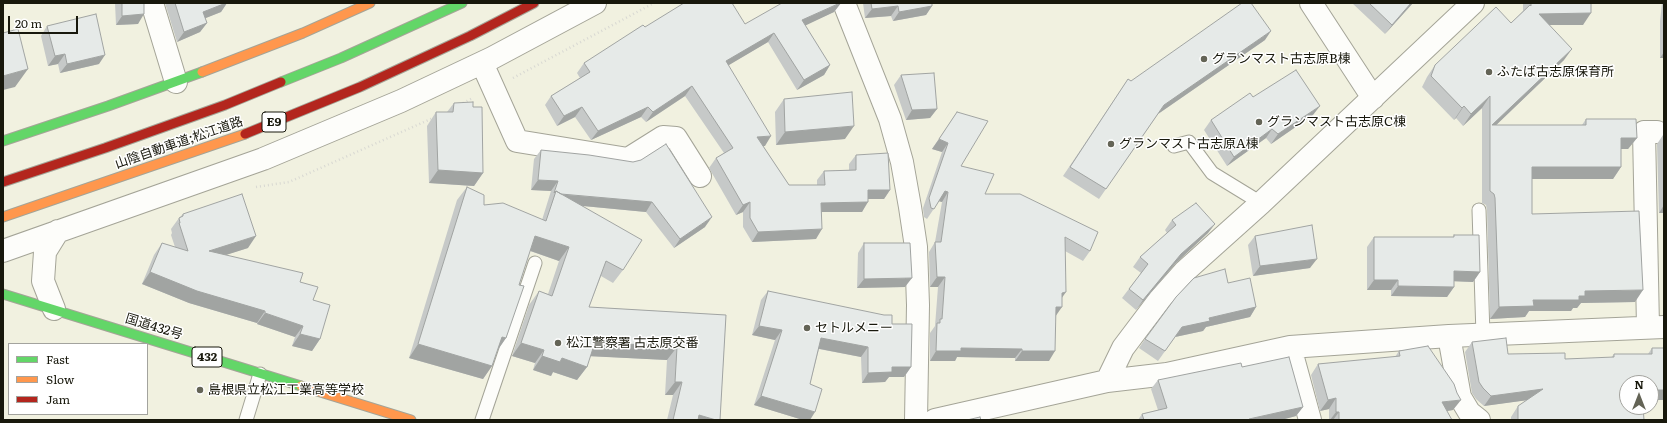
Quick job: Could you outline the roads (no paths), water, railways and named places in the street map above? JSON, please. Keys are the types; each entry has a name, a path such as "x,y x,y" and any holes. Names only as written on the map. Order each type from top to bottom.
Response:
{"main road":[{"path":"3,141 176,82 303,33 370,3"},
{"name":"山陰自動車道;松江道路","path":"3,182 105,148 225,105 341,58 462,3"},
{"name":"山陰自動車道;松江道路","path":"3,217 243,135 366,83 470,36 534,3"},
{"name":"国道432号","path":"3,294 411,420"}],"street":[{"path":"152,3 176,82"},
{"path":"3,251 263,159 401,101 482,63 595,3"},
{"path":"844,3 890,119 902,162 910,207 916,247 918,298 916,420"},
{"path":"1311,3 1373,98"},
{"path":"1107,381 1123,348 1160,299 1184,272 1373,98 1473,3"},
{"path":"482,63 517,141 628,159 662,137 676,138 700,176"},
{"path":"935,420 1107,381 1167,374 1290,347 1449,336 1656,327 1644,132 1657,132"},
{"path":"54,309 44,281 45,252 58,231"},
{"path":"1449,336 1460,397 1469,412 1478,420"},
{"path":"1290,347 1310,420"}],"lane":[{"path":"1174,146 1189,142 1212,173 1261,202"},
{"path":"1479,210 1483,335"},
{"path":"482,420 535,264"},
{"path":"246,420 260,374"}],"place":[{"name":"グランマスト古志原B棟","path":"1204,59"},
{"name":"ふたば古志原保育所","path":"1489,72"},
{"name":"グランマスト古志原C棟","path":"1259,122"},
{"name":"グランマスト古志原A棟","path":"1111,144"},
{"name":"セトルメニー","path":"807,328"},
{"name":"松江警察署 古志原交番","path":"558,343"},
{"name":"島根県立松江工業高等学校","path":"200,390"}]}
